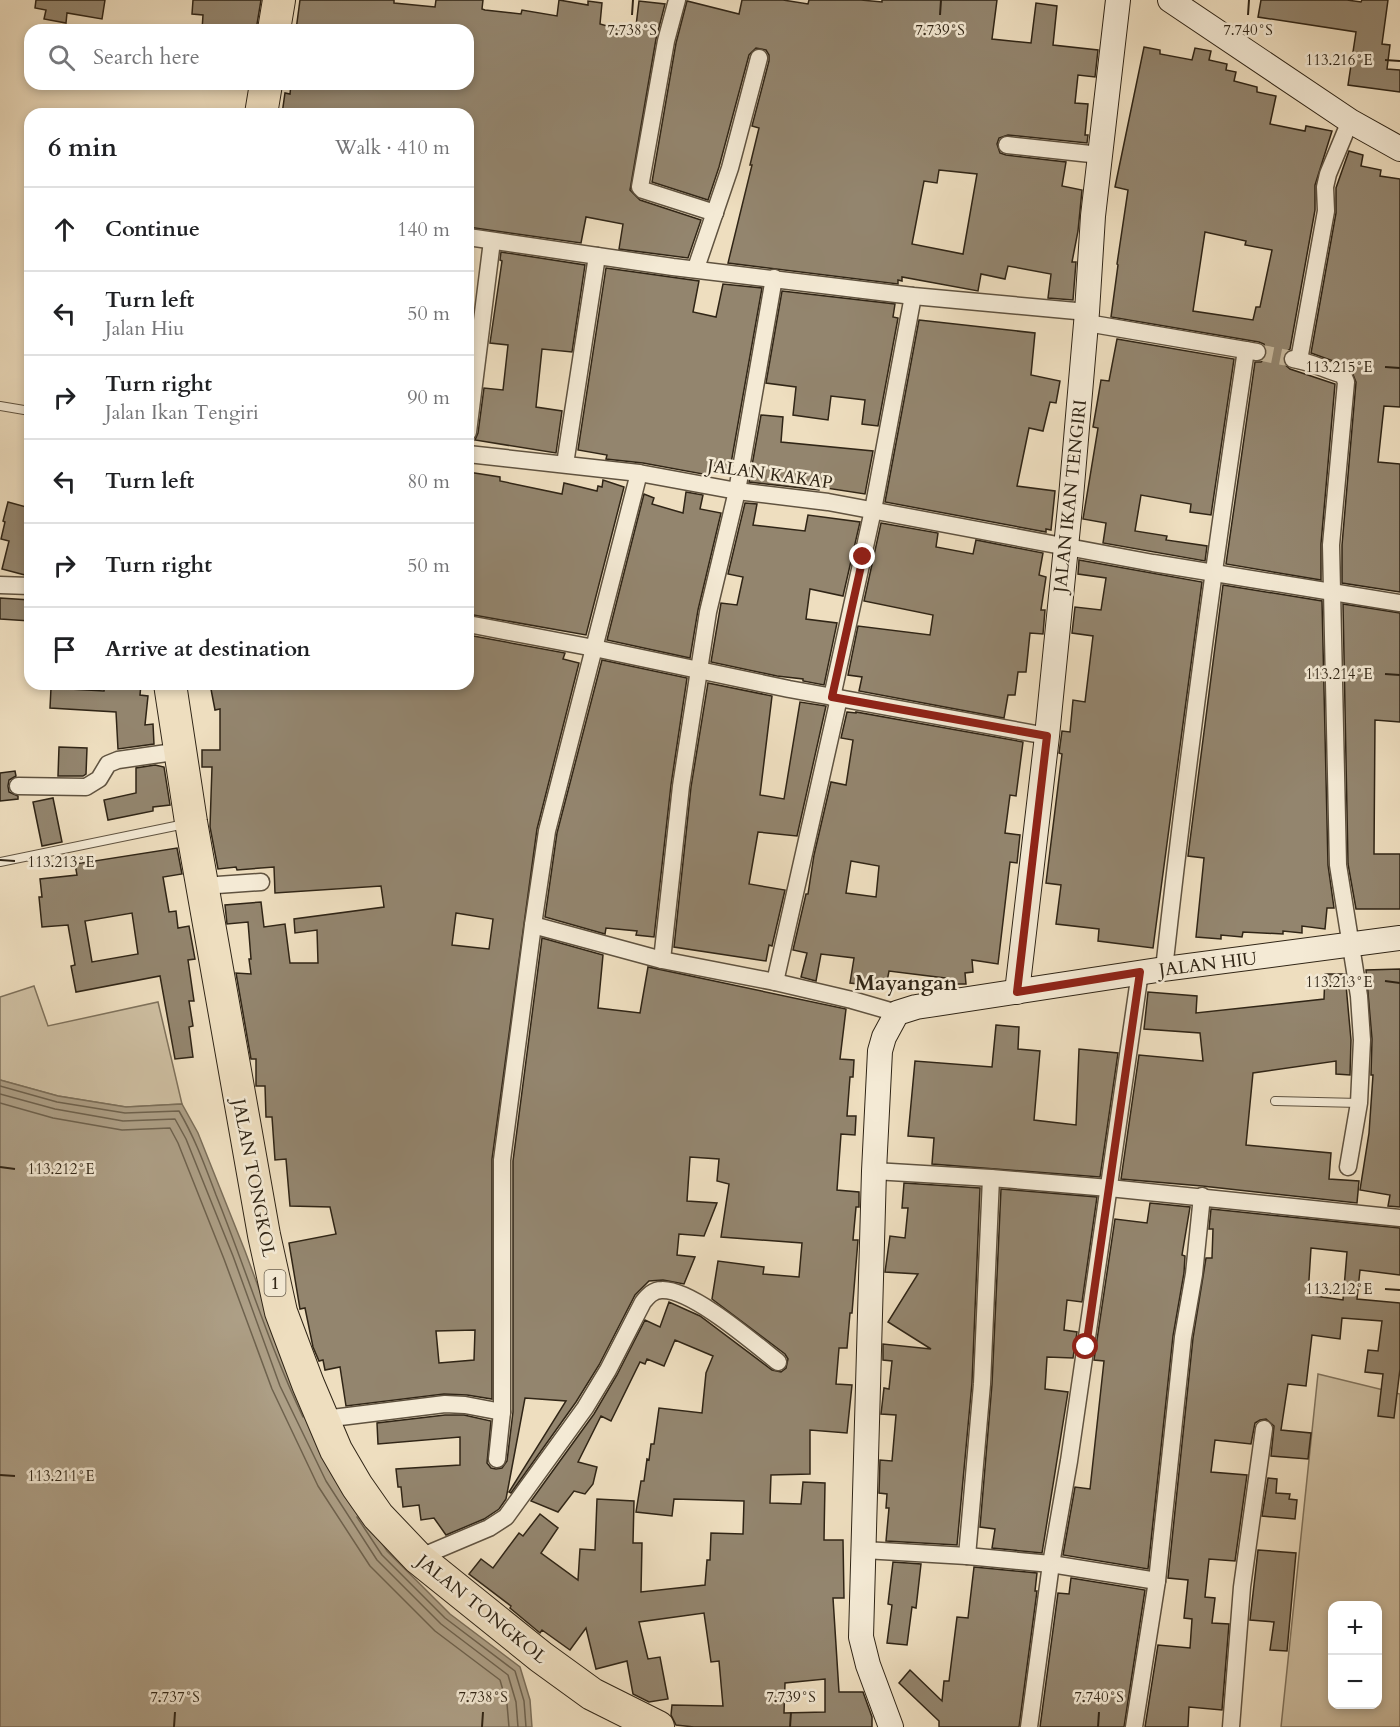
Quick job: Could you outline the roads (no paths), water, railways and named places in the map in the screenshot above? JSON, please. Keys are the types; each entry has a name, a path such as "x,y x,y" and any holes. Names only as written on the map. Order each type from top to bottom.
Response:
{"highway":[{"path":"275,24 279,0"},
{"path":"262,108 265,90"},
{"name":"JALAN TONGKOL","path":"171,690 191,822 264,1235 281,1312 336,1450 378,1516 418,1558 541,1658 584,1688 658,1727"}],"main road":[{"name":"JALAN IKAN TENGIRI","path":"1017,992 1047,736 1087,317 1094,216 1118,0"},
{"path":"1170,0 1350,121 1400,148"},
{"name":"JALAN HIU","path":"897,1013 916,1007 1140,972 1400,938"},
{"path":"891,1727 868,1665 861,1637 874,1171 880,1051 897,1013"}],"street":[{"path":"677,0 666,41 640,187 643,190 715,213"},
{"path":"696,268 730,168 759,58"},
{"path":"1348,1167 1359,1103 1362,1040 1352,945 1338,866 1331,545 1346,378 1319,365 1296,359 1326,211 1325,187 1335,154 1350,121"},
{"path":"1007,146 1100,155"},
{"path":"474,238 597,256 1087,317 1252,351 1213,572 1185,783 1164,969"},
{"path":"474,384 492,241"},
{"path":"565,464 597,256"},
{"path":"662,960 681,786 708,612 737,491 774,278"},
{"path":"775,982 836,698 913,296"},
{"name":"JALAN KAKAP","path":"474,455 639,473 737,491 828,502 1153,564 1400,603"},
{"path":"497,1460 502,1412 502,1160 533,925 547,831 639,473"},
{"path":"0,585 24,586"},
{"path":"474,625 836,698 1047,736"},
{"path":"18,786 86,787 99,779 108,764 118,760 181,751"},
{"path":"203,886 261,882"},
{"path":"533,925 662,960 775,982 897,1013"},
{"path":"1029,1727 1051,1564 1070,1461 1140,972"},
{"path":"874,1171 991,1178 1202,1196 1400,1218"},
{"path":"967,1556 982,1384 991,1178"},
{"path":"1134,1727 1157,1581 1183,1337 1194,1274 1202,1196"},
{"path":"418,1558 489,1528 506,1517 585,1408 650,1293 661,1290 671,1292 707,1307 778,1362"},
{"path":"324,1419 445,1404 502,1412"},
{"path":"1231,1727 1242,1587 1264,1429"},
{"path":"864,1550 1051,1564 1157,1581"}],"lane":[{"path":"0,406 24,410"},
{"path":"0,862 191,822"},
{"path":"1275,1101 1359,1103"}],"water":[{"path":"0,1080 58,1096 126,1107 182,1104 198,1133 293,1381 337,1475 387,1551 450,1614 520,1667 530,1700 532,1727 0,1727"}],"tunnel":[{"path":"1257,352 1293,359"}],"district":[{"name":"Mayangan","path":"906,983"}]}
